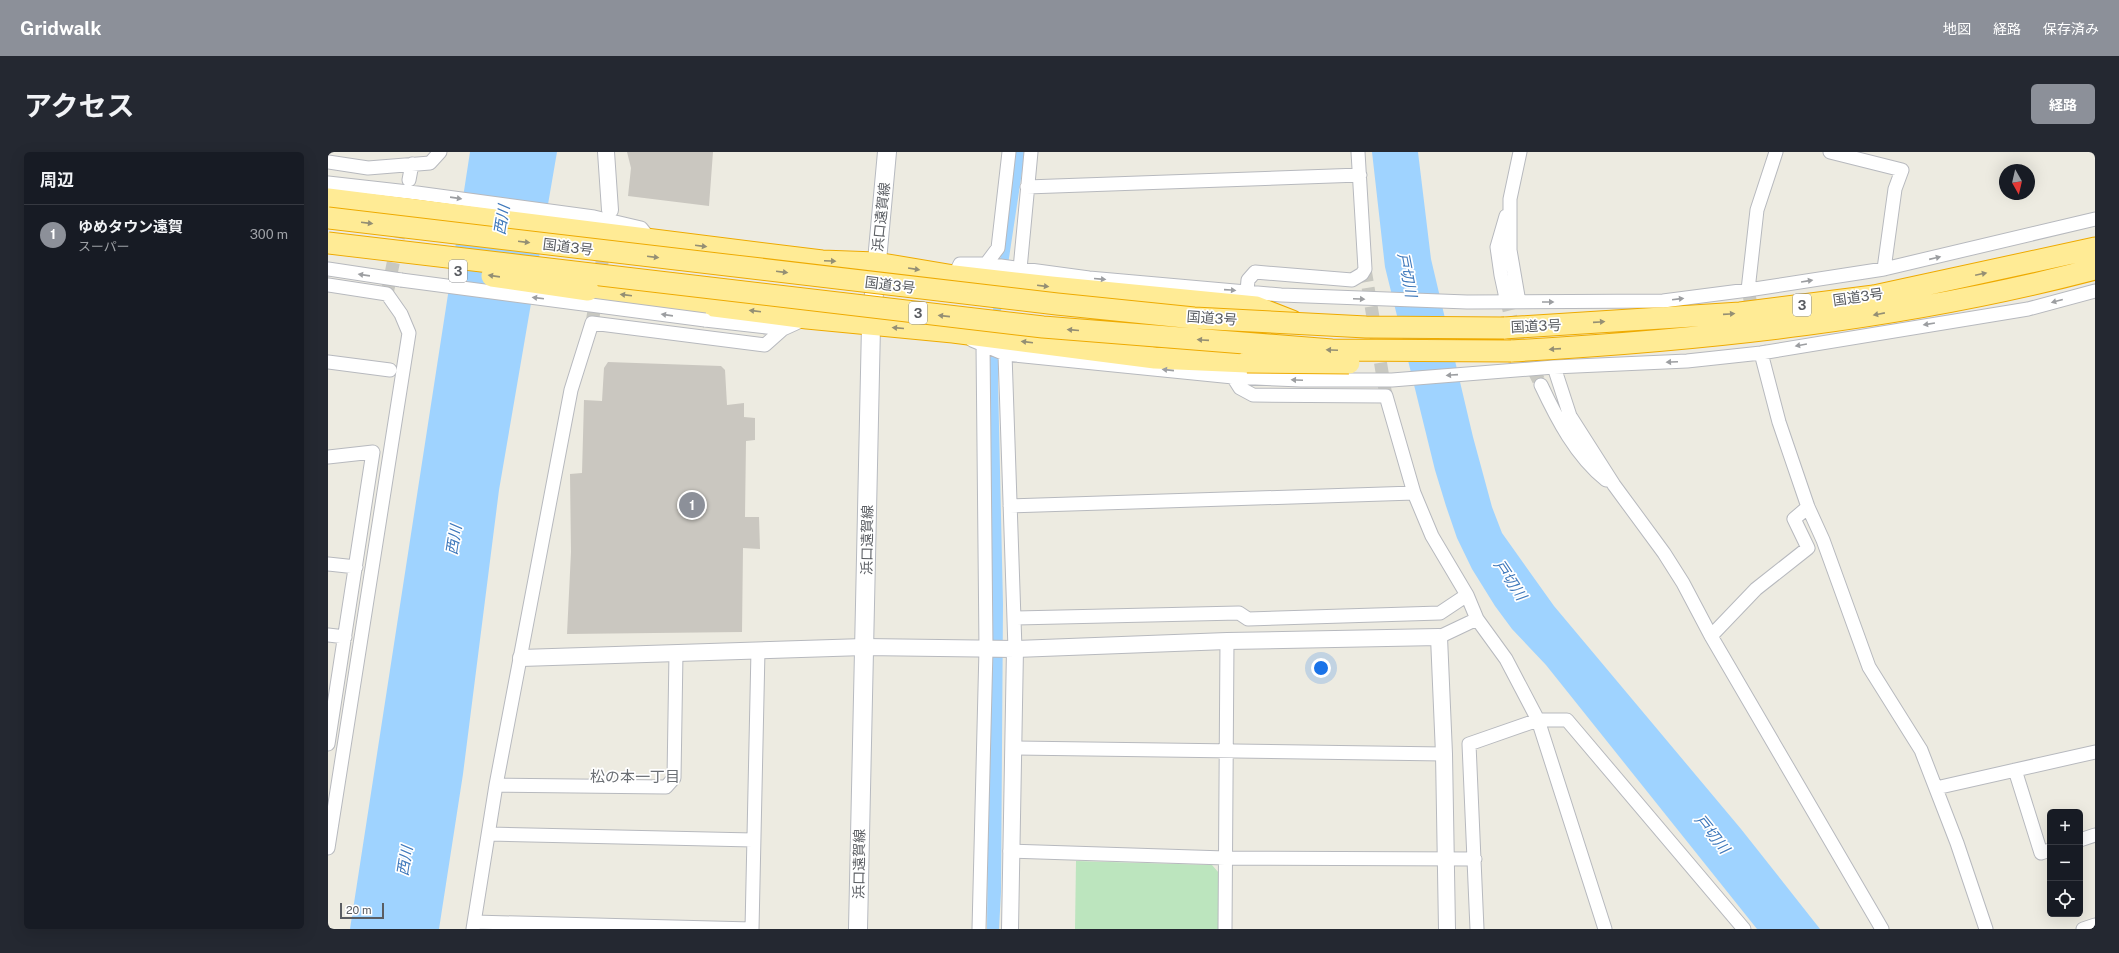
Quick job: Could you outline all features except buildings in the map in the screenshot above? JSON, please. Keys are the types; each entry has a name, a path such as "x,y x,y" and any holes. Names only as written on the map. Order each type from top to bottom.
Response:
{"highway":[{"path":"328,199 416,202 593,225 652,240 822,261 876,263 954,276 1252,299 1299,324"},
{"name":"国道3号","path":"328,218 1057,304 1194,318 1366,328 1504,328 1740,313 1874,296 2095,248"},
{"name":"国道3号","path":"328,243 1043,327 1332,350 1504,351 1732,335 1865,317 2047,281 2095,269"},
{"name":"3","path":"328,249 376,259 588,290 807,318"},
{"path":"807,318 871,326 953,332 1240,369 1374,363 1504,351"}],"main road":[{"name":"浜口遠賀線","path":"858,929 871,326 887,152"}],"street":[{"path":"328,162 368,168 430,163 440,152"},
{"path":"606,152 610,210"},
{"path":"986,264 998,248 1009,152"},
{"path":"1020,269 1031,152"},
{"path":"1252,299 1248,280 1255,272 1352,280 1362,274 1365,268 1358,152"},
{"path":"1513,300 1510,250 1510,199 1520,152"},
{"path":"1748,290 1757,210 1776,152"},
{"path":"1830,152 1902,170 1895,189 1884,269"},
{"path":"409,180 412,164"},
{"path":"1027,188 1360,176"},
{"path":"328,183 416,202"},
{"path":"954,276 960,264 986,264 1252,299 1281,295 1467,302 1513,300 1663,301 1748,290 1884,269 2095,219"},
{"path":"328,270 783,329"},
{"path":"328,285 387,294 401,314 409,333 328,848"},
{"path":"953,332 1005,354 1240,369 1301,380 1392,380 1554,367 1687,361 1761,353 2028,309 2095,291"},
{"path":"758,650 752,929 474,925 490,834 496,785 571,390 592,323 765,345 783,329 807,318"},
{"path":"980,929 986,649 983,345"},
{"path":"1761,353 1779,422 1808,507 1823,540 1870,667 1921,750 1960,850 1986,929"},
{"path":"1005,354 1015,649 1014,748 1010,851 1010,929"},
{"path":"328,362 390,370"},
{"path":"1554,367 1570,416 1614,485 1664,553 1882,929"},
{"path":"1240,369 1240,388 1253,395 1386,396 1414,493 1432,536 1467,595 1477,619 1506,659 1538,720 1605,929"},
{"path":"1541,385 1557,418 1592,469 1614,485"},
{"path":"328,457 373,452 345,637 331,709 328,744"},
{"path":"1010,506 1414,493"},
{"path":"1711,636 1756,589 1808,548 1794,519 1808,507"},
{"path":"328,564 356,567"},
{"path":"1014,618 1240,613 1248,619 1440,613 1467,595"},
{"path":"521,658 864,647 1015,649 1227,641 1439,637 1477,619"},
{"path":"328,635 345,637"},
{"path":"1439,637 1444,754 1447,929"},
{"path":"1224,929 1227,641"},
{"path":"496,785 666,787 674,778 676,653"},
{"path":"1477,929 1469,744 1538,720 1567,720 1744,929"},
{"path":"1014,748 1444,754"},
{"path":"1936,788 2095,752"},
{"path":"2015,770 2041,853 2047,851"},
{"path":"490,834 753,840"},
{"path":"2083,839 2095,835"},
{"path":"1010,851 1225,858 1475,859"},
{"path":"2083,929 2095,926"}],"green space":[{"path":"1076,861 1212,865 1219,873 1218,929 1075,929"}],"water":[{"name":"西川","path":"470,152 557,152 499,490 463,774 439,929 350,929"},
{"path":"1015,152 1025,152 1001,311 998,382 1003,604 1001,892 999,929 987,929 989,696 986,360"},
{"name":"戸切川","path":"1372,152 1418,152 1431,259 1473,437 1492,507 1502,533 1554,606 1741,829 1820,929 1757,929 1546,665 1512,629 1495,606 1472,569 1457,538 1435,470 1385,267"}],"tunnel":[{"path":"387,294 402,219"},
{"path":"592,323 605,244"},
{"path":"1365,269 1386,396"},
{"path":"1748,290 1761,353"},
{"path":"1506,298 1515,334 1541,385"}],"place":[{"name":"ゆめタウン遠賀","path":"692,505"}],"district":[{"name":"松の本一丁目","path":"635,777"}]}
